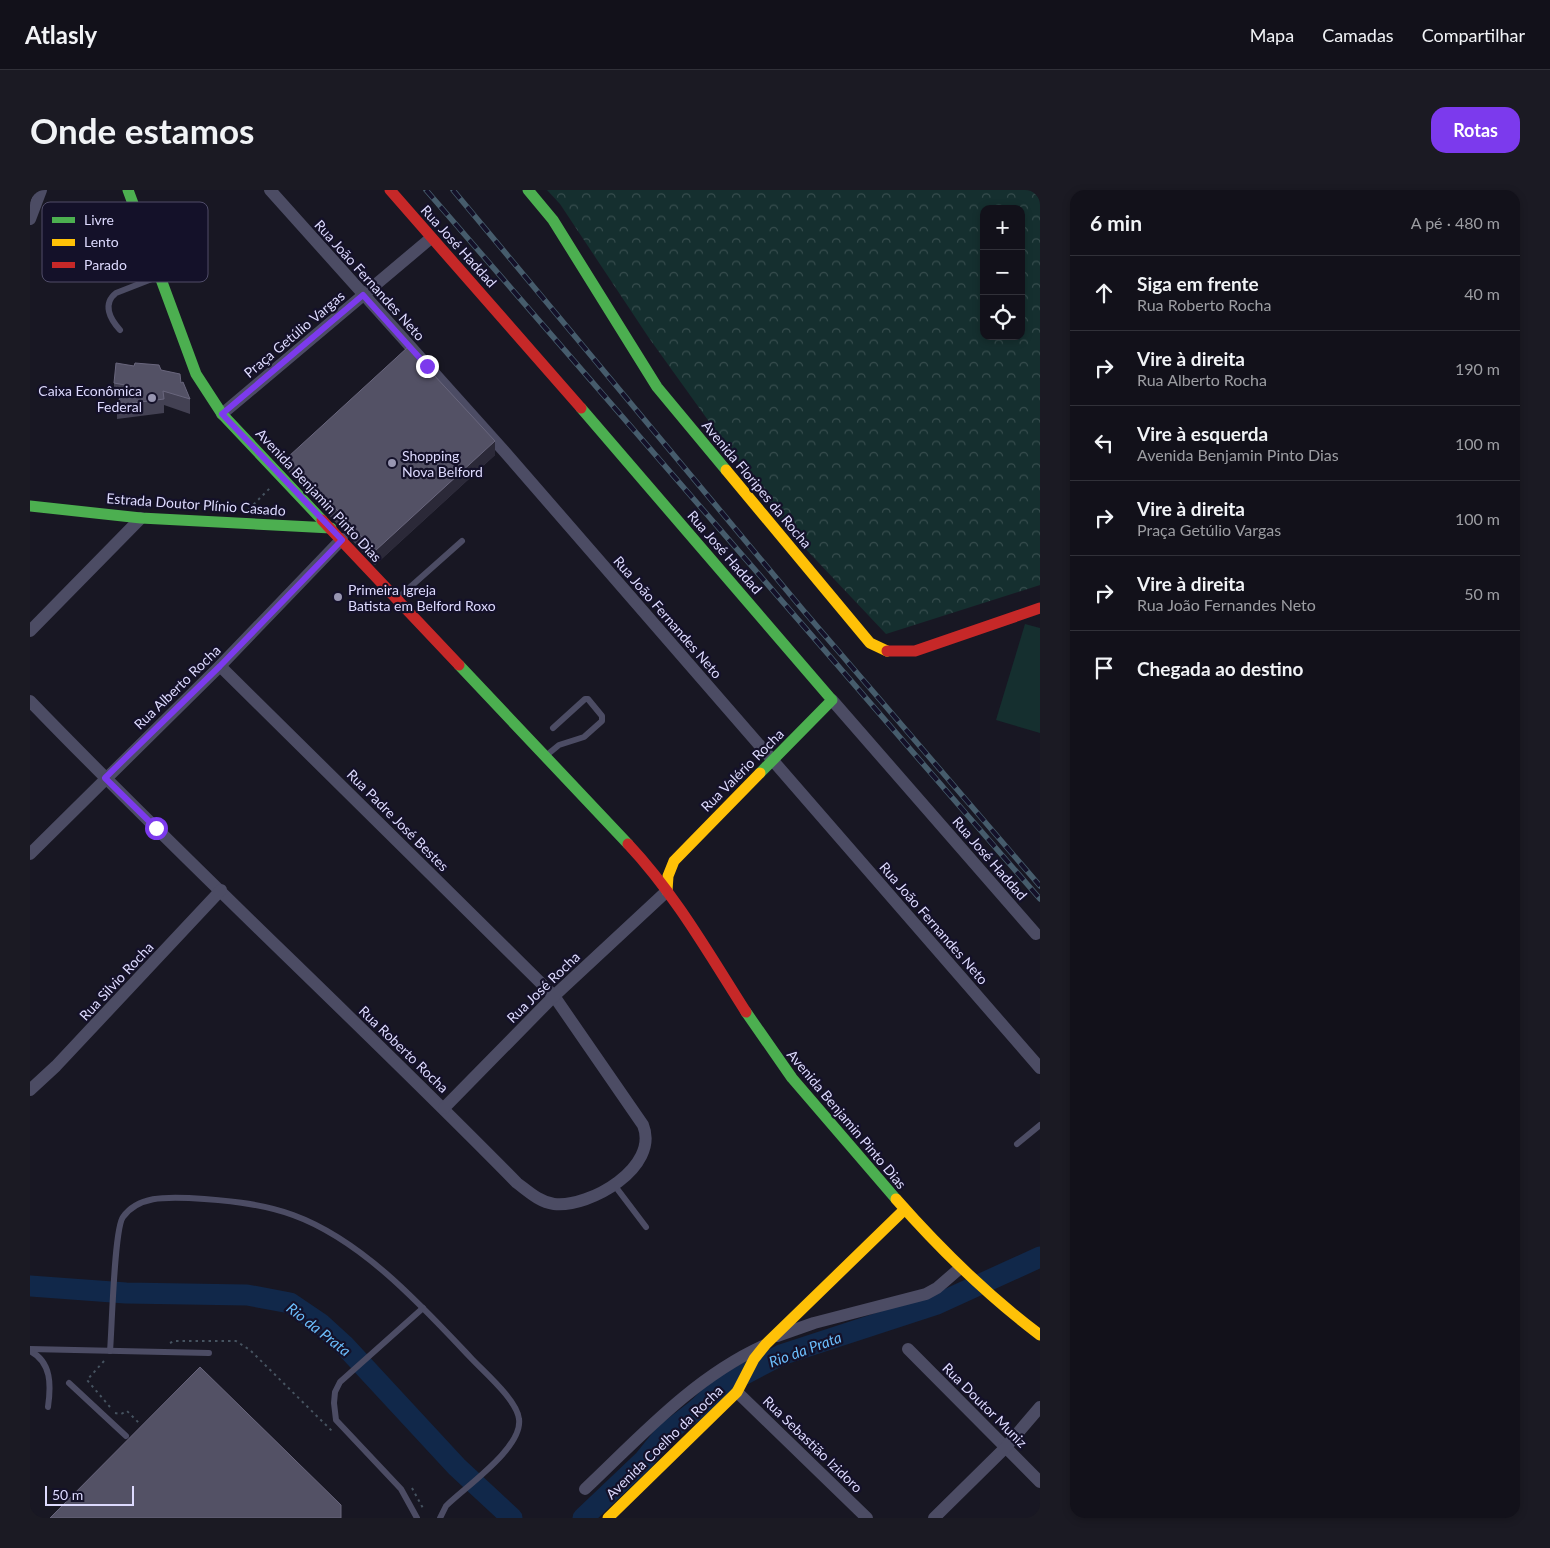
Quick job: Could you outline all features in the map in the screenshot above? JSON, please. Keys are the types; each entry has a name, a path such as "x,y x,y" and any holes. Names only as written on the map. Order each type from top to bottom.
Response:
{"main road":[{"name":"Avenida Benjamin Pinto Dias","path":"128,190 132,202"},
{"name":"Rua José Haddad","path":"390,190 558,381 832,700"},
{"name":"Avenida Floripes da Rocha","path":"528,190 553,220 657,387 870,643 888,652 914,651 1040,608"},
{"name":"Avenida Benjamin Pinto Dias","path":"162,282 196,374 222,414 644,861 668,891 776,1057 904,1210 962,1272 1040,1336"},
{"name":"Estrada Doutor Plínio Casado","path":"30,506 140,518 331,528"},
{"name":"Rua Valério Rocha","path":"674,861 832,700"},
{"path":"644,861 660,864 674,861"},
{"path":"668,891 668,876 674,861"},
{"name":"Avenida Coelho da Rocha","path":"608,1518 739,1389 754,1359 770,1341 904,1210"}],"street":[{"path":"30,219 41,190"},
{"name":"Rua João Fernandes Neto","path":"270,190 504,451 1040,1068"},
{"name":"Praça Getúlio Vargas","path":"222,414 431,238"},
{"path":"30,631 140,518"},
{"name":"Rua Alberto Rocha","path":"30,854 220,666 342,540"},
{"name":"Rua Padre José Bestes","path":"220,666 554,996"},
{"name":"Rua José Haddad","path":"832,700 1036,934"},
{"name":"Rua Roberto Rocha","path":"30,701 105,778 444,1108 517,1183 539,1200 553,1204 564,1204 586,1198 615,1186 630,1171 644,1151 646,1134 643,1126 554,996"},
{"name":"Rua Silvio Rocha","path":"30,1090 56,1066 221,890"},
{"name":"Rua José Rocha","path":"444,1108 554,996 668,891"},
{"path":"585,1489 684,1395 742,1356 770,1341 814,1323 926,1294 962,1272"},
{"name":"Rua Doutor Muniz","path":"908,1349 1040,1482"},
{"name":"Rua Sebastião Izidoro","path":"739,1389 867,1518"},
{"path":"934,1518 1006,1448 1040,1407"}],"lane":[{"path":"120,330 111,321 108,308 110,297 144,282"},
{"path":"396,600 462,541"},
{"path":"545,756 559,745 584,737 602,721 602,716 588,699 585,699 553,728"},
{"path":"1017,1144 1040,1125"},
{"path":"615,1186 646,1227"},
{"path":"110,1351 117,1236 122,1218 134,1206 165,1197 215,1199 253,1205 294,1215 364,1254 423,1308 503,1392 519,1418 519,1430 508,1448 446,1506 440,1518"},
{"path":"417,1518 401,1489 336,1420 335,1392 346,1376 423,1308"},
{"path":"30,1350 209,1354"},
{"path":"30,1350 38,1355 47,1369 50,1387 48,1407"},
{"path":"69,1383 126,1436"}],"path":[{"path":"235,523 282,476"},
{"path":"159,1352 174,1341 236,1341 250,1350 337,1436"},
{"path":"111,1359 104,1360 92,1372 87,1380 88,1383 115,1413 121,1414 128,1411 139,1423"}],"green space":[{"path":"547,190 1040,190 1040,585 886,634 784,526 649,338 560,204"},
{"path":"1025,624 1040,628 1040,733 996,720"}],"building":[{"name":"Shopping Nova Belford","path":"408,347 495,441 375,551 288,457"},
{"path":"116,363 134,366 135,363 159,365 161,370 180,374 181,383 183,382 190,399 163,391 164,399 117,405 125,385 114,383"},
{"path":"200,1367 341,1505 341,1518 50,1518"}],"waterway":[{"name":"Rio da Prata","path":"583,1518 644,1460 665,1434 696,1410 720,1387 781,1355 937,1304 1040,1257"},
{"name":"Rio da Prata","path":"30,1286 126,1293 247,1295 290,1303 321,1324 344,1345 457,1467 512,1518"}],"railway":[{"path":"426,190 1040,899"},
{"path":"453,190 803,610 1040,886"}],"traffic: fast":[{"path":"128,190 132,202"},
{"path":"528,190 553,220 657,387 726,470"},
{"path":"162,282 196,374 222,414 322,520"},
{"path":"581,408 832,700 760,773"},
{"path":"30,506 141,518 331,528"},
{"path":"459,665 628,844"},
{"path":"746,1012 792,1078 896,1199"}],"traffic: slow":[{"path":"726,470 870,643 887,651"},
{"path":"667,891 668,876 674,861 760,773"},
{"path":"896,1199 965,1271 1001,1304 1040,1335"},
{"path":"608,1518 737,1392 754,1359 766,1344 904,1210"}],"traffic: jam":[{"path":"390,190 581,408"},
{"path":"322,520 459,665"},
{"path":"887,651 915,651 1040,608"},
{"path":"628,844 676,904 746,1012"}],"place":[{"name":"Caixa Econômica Federal","path":"152,398"},
{"name":"Shopping Nova Belford","path":"392,463"},
{"name":"Primeira Igreja Batista em Belford Roxo","path":"338,597"}],"route":[{"path":"156,828 105,778 220,666 342,540 222,414 363,295 427,366"}]}
